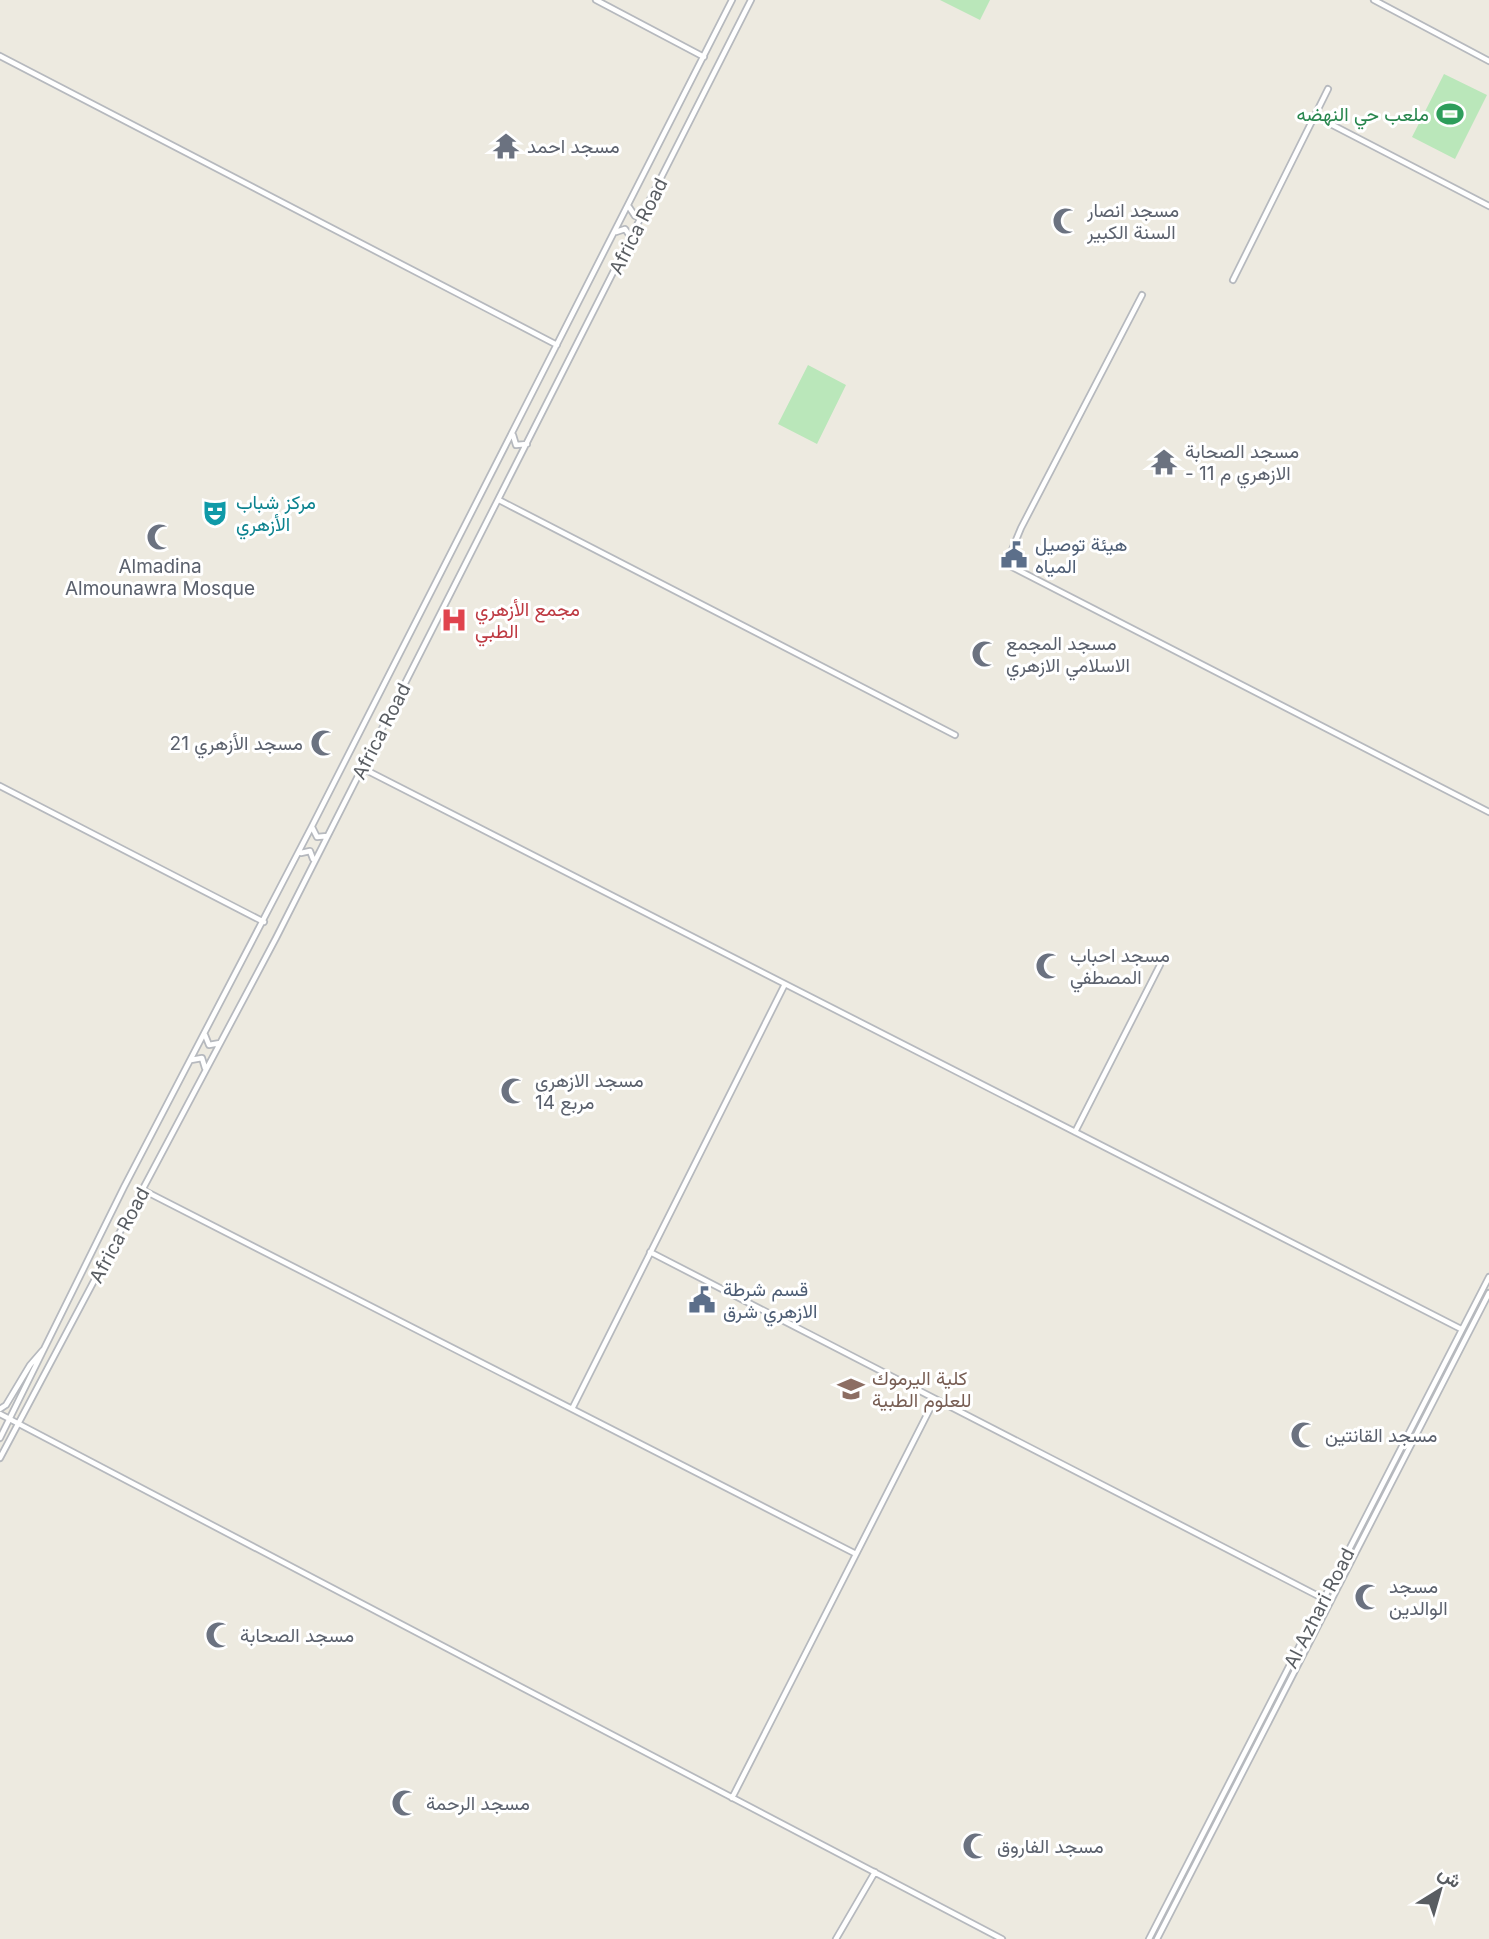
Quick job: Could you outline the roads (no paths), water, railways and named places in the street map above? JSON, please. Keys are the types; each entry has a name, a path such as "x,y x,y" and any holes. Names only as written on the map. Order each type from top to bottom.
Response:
{"street":[{"path":"596,0 704,57"},
{"name":"Africa Road","path":"0,1438 124,1187 264,922 732,0"},
{"name":"Africa Road","path":"0,1458 313,864 645,216 751,0"},
{"path":"1374,0 1489,61"},
{"path":"0,56 557,345"},
{"path":"1233,280 1328,89"},
{"path":"1315,116 1489,206"},
{"path":"629,206 635,216 645,216"},
{"path":"616,233 625,229 632,240"},
{"path":"1142,295 1021,527 1010,554 1011,564 1017,570 1489,812"},
{"path":"513,434 517,446 528,443"},
{"path":"499,500 955,735"},
{"path":"361,768 1461,1329"},
{"path":"0,786 264,922"},
{"path":"312,826 317,837 327,836"},
{"path":"297,856 308,850 313,854 313,864"},
{"path":"1075,1132 1160,965"},
{"path":"572,1409 785,984"},
{"path":"206,1031 205,1038 209,1045 217,1045 221,1041"},
{"path":"189,1063 194,1057 202,1058 206,1064 205,1072"},
{"path":"143,1190 856,1554"},
{"path":"650,1252 1330,1602"},
{"name":"Al Azhari Road","path":"1149,1939 1489,1277"},
{"name":"Al Azhari Road","path":"1157,1939 1489,1293"},
{"path":"46,1347 34,1359 0,1412 10,1419 1002,1939"},
{"path":"732,1798 935,1399"},
{"path":"836,1939 875,1872"}],"place":[{"name":"ملعب حي النهضه","path":"1450,114"},
{"name":"مسجد احمد","path":"506,146"},
{"name":"مسجد انصار السنة الكبير","path":"1066,221"},
{"name":"مسجد الصحابة - الازهري م 11","path":"1164,462"},
{"name":"مركز شباب الأزهري","path":"215,513"},
{"name":"Almadina Almounawra Mosque","path":"160,537"},
{"name":"هيئة توصيل المياه","path":"1014,555"},
{"name":"مجمع الأزهري الطبي","path":"454,620"},
{"name":"مسجد المجمع الاسلامي الازهري","path":"985,654"},
{"name":"مسجد الأزهري 21","path":"324,743"},
{"name":"مسجد احباب المصطفي","path":"1049,966"},
{"name":"مسجد الازهري مربع 14","path":"514,1091"},
{"name":"قسم شرطة الازهري شرق","path":"702,1300"},
{"name":"كلية اليرموك للعلوم الطبية","path":"851,1389"},
{"name":"مسجد القانتين","path":"1304,1435"},
{"name":"مسجد الوالدين","path":"1368,1597"},
{"name":"مسجد الصحابة","path":"219,1635"},
{"name":"مسجد الرحمة","path":"405,1803"},
{"name":"مسجد الفاروق","path":"976,1846"}]}
